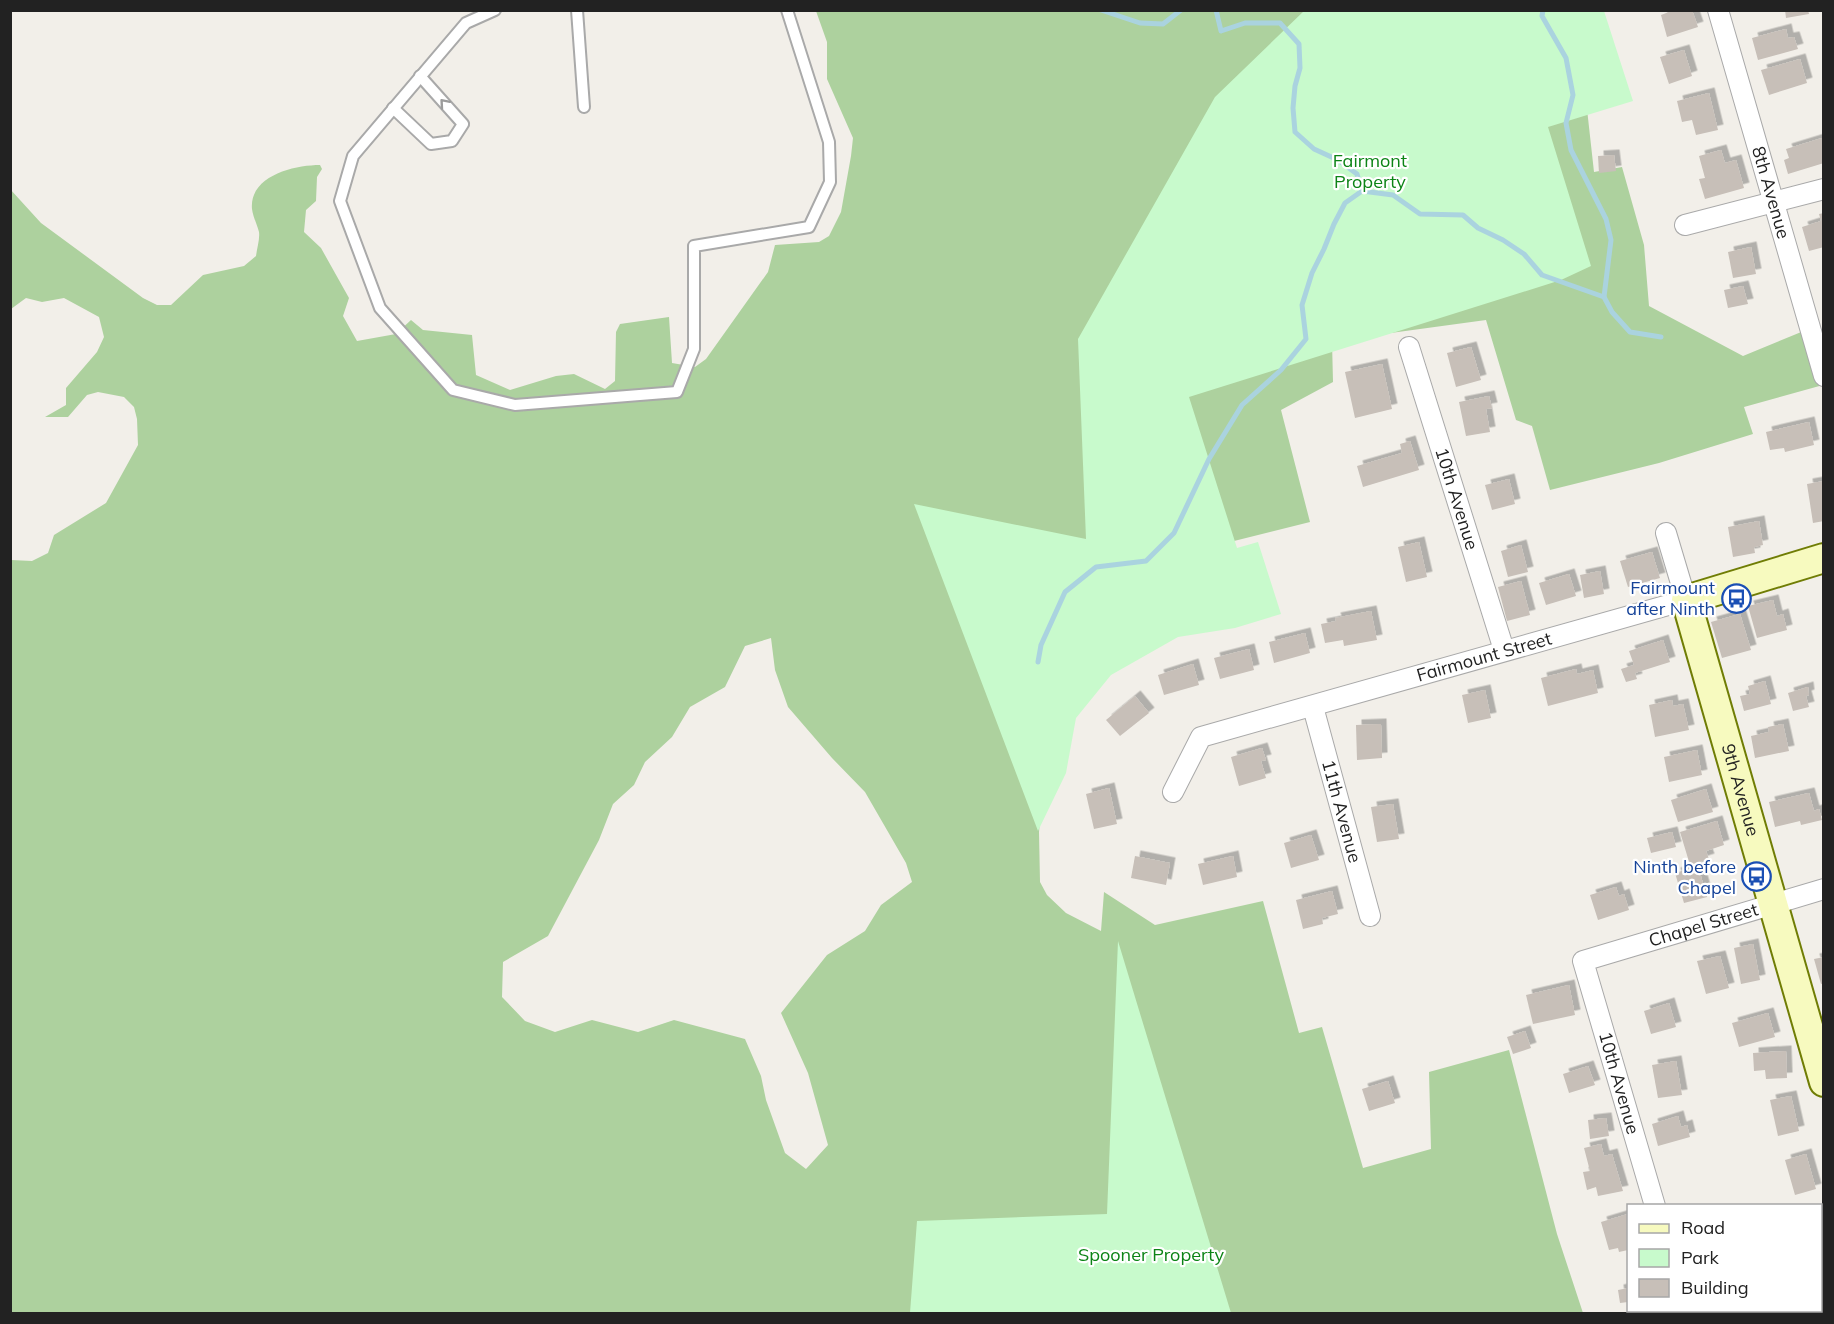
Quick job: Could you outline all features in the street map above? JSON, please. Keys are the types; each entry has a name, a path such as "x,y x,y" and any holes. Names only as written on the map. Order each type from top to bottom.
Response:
{"street":[{"name":"8th Avenue","path":"1718,10 1824,376"},
{"path":"1685,225 1824,189"},
{"name":"10th Avenue","path":"1409,347 1504,651"},
{"name":"9th Avenue","path":"1666,533 1824,1082"},
{"name":"Fairmount Street","path":"1173,792 1201,737 1686,600 1824,558"},
{"name":"11th Avenue","path":"1312,707 1370,916"},
{"name":"Chapel Street","path":"1583,961 1824,889"},
{"name":"10th Avenue","path":"1583,961 1654,1204"}],"lane":[{"path":"495,10 466,23 352,156 340,201 380,308 453,390 515,405 677,392 694,349 694,246 809,227 830,182 829,142 787,10"},
{"path":"577,10 584,107"},
{"path":"393,108 431,144 452,141 463,124 420,76"}],"green space":[{"name":"Fairmont Property","path":"1305,10 1604,11 1633,101 1548,127 1591,266 1561,280 1189,397 1237,548 1258,542 1281,614 1235,628 1178,637 1111,675 1076,718 1066,773 1038,831 914,504 1086,539 1078,339 1215,97"},
{"path":"816,11 1603,11 1587,109 1594,172 1622,167 1644,245 1649,306 1743,356 1811,328 1823,385 1744,407 1753,434 1659,463 1550,490 1532,426 1516,420 1486,320 1332,341 1333,382 1281,410 1310,522 1234,541 1130,645 1094,666 1042,798 1039,832 1040,882 1047,895 1066,913 1101,931 1104,892 1155,925 1263,901 1299,1033 1322,1027 1363,1168 1431,1149 1429,1072 1509,1050 1557,1234 1583,1313 11,1313 11,560 32,561 48,553 54,535 106,503 138,445 134,407 124,397 98,392 87,395 68,417 45,417 66,405 66,388 97,352 104,337 99,317 64,298 42,302 26,298 11,309 10,189 41,223 143,298 157,305 171,305 203,275 244,266 256,256 259,232 253,215 253,198 265,181 286,170 320,165 322,169 317,177 316,201 306,210 304,232 321,248 349,298 343,316 357,341 396,334 411,320 423,330 472,335 476,375 510,390 556,376 574,374 605,389 615,381 616,332 620,324 669,317 672,363 695,367 706,359 768,272 775,245 819,242 829,236 841,212 853,138 827,79 827,42","holes":["771,638 775,670 788,707 865,792 906,863 912,882 881,905 865,931 827,955 781,1013 808,1073 828,1145 806,1169 785,1153 766,1100 761,1076 745,1039 674,1020 638,1032 592,1020 555,1032 525,1021 502,997 503,962 548,936 599,840 613,804 634,785 645,762 672,737 690,707 725,687 745,646"]},
{"name":"Spooner Property","path":"1118,941 1231,1313 910,1313 917,1221 1107,1214"}],"building":[{"path":"1674,10 1692,10 1698,27 1667,37 1661,15"},
{"path":"1785,10 1808,10 1809,14 1786,18"},
{"path":"1786,29 1788,38 1794,37 1798,49 1758,60 1752,38"},
{"path":"1684,50 1692,76 1669,84 1660,57"},
{"path":"1800,59 1807,83 1769,95 1761,70"},
{"path":"1709,93 1718,130 1696,135 1692,120 1682,122 1677,101"},
{"path":"1822,138 1824,163 1788,174 1784,160 1789,158 1786,149"},
{"path":"1721,150 1725,163 1736,160 1744,188 1705,199 1699,179 1705,178 1699,156"},
{"path":"1614,155 1616,171 1599,173 1598,156"},
{"path":"1824,213 1824,247 1809,251 1802,227 1821,221 1819,214"},
{"path":"1751,247 1756,274 1733,278 1728,252"},
{"path":"1743,286 1748,304 1728,308 1724,290"},
{"path":"1471,347 1481,380 1456,387 1447,353"},
{"path":"1382,364 1392,409 1355,418 1345,372"},
{"path":"1489,396 1492,408 1486,409 1490,432 1466,436 1459,402"},
{"path":"1809,422 1814,445 1785,452 1784,448 1770,450 1766,432"},
{"path":"1410,441 1419,470 1363,487 1357,466 1402,453 1400,444"},
{"path":"1509,479 1515,504 1492,510 1485,485"},
{"path":"1824,481 1824,521 1813,523 1807,484"},
{"path":"1759,521 1763,545 1754,547 1755,553 1733,557 1728,527"},
{"path":"1419,542 1427,577 1406,582 1398,547"},
{"path":"1521,545 1528,572 1508,577 1501,551"},
{"path":"1652,552 1660,578 1628,587 1620,561"},
{"path":"1600,571 1604,594 1584,598 1580,575"},
{"path":"1569,574 1576,596 1546,605 1539,583"},
{"path":"1521,581 1530,615 1507,621 1498,587"},
{"path":"1773,600 1777,616 1783,614 1787,630 1757,638 1748,606"},
{"path":"1371,611 1377,640 1344,646 1343,640 1325,643 1321,624 1336,621 1335,618"},
{"path":"1740,614 1751,650 1722,658 1711,622"},
{"path":"1305,633 1310,653 1274,663 1269,642"},
{"path":"1663,640 1670,662 1635,673 1637,679 1626,682 1621,669 1634,665 1629,651"},
{"path":"1249,649 1254,670 1220,679 1214,658"},
{"path":"1193,664 1199,685 1164,695 1158,675"},
{"path":"1576,669 1577,674 1593,670 1598,693 1548,706 1541,678"},
{"path":"1765,681 1771,704 1744,711 1740,696 1750,694 1748,686"},
{"path":"1808,687 1809,695 1806,696 1809,707 1793,711 1788,693"},
{"path":"1485,690 1491,718 1468,723 1462,695"},
{"path":"1135,696 1149,713 1120,736 1106,720"},
{"path":"1672,700 1673,706 1683,704 1689,730 1655,737 1649,705"},
{"path":"1381,724 1382,758 1357,760 1356,725"},
{"path":"1783,724 1789,751 1755,758 1751,736 1769,732 1768,727"},
{"path":"1262,748 1266,760 1261,761 1266,778 1239,786 1231,757"},
{"path":"1697,750 1702,775 1669,782 1664,757"},
{"path":"1109,788 1117,824 1094,829 1086,794"},
{"path":"1706,789 1713,812 1678,822 1671,800"},
{"path":"1809,793 1814,811 1819,809 1822,820 1801,825 1800,821 1775,827 1769,802"},
{"path":"1393,804 1399,839 1377,842 1371,807"},
{"path":"1717,821 1724,845 1706,851 1709,859 1690,865 1680,832"},
{"path":"1672,832 1676,847 1651,853 1647,838"},
{"path":"1311,835 1319,860 1291,868 1284,843"},
{"path":"1135,856 1170,863 1166,885 1131,878"},
{"path":"1233,856 1237,877 1203,885 1198,864"},
{"path":"1698,866 1707,897 1684,903 1675,873"},
{"path":"1616,887 1619,896 1624,894 1629,910 1598,920 1590,895"},
{"path":"1332,891 1338,914 1322,918 1323,924 1303,929 1296,900"},
{"path":"1753,944 1760,980 1741,984 1734,948"},
{"path":"1720,956 1729,988 1706,994 1697,961"},
{"path":"1824,957 1824,983 1821,984 1814,959"},
{"path":"1569,985 1575,1015 1533,1024 1526,995"},
{"path":"1669,1003 1676,1027 1651,1034 1644,1011"},
{"path":"1768,1013 1775,1037 1739,1047 1732,1023"},
{"path":"1525,1031 1531,1048 1513,1054 1507,1037"},
{"path":"1786,1051 1787,1078 1766,1079 1765,1070 1754,1071 1753,1053"},
{"path":"1676,1061 1682,1095 1658,1098 1652,1065"},
{"path":"1588,1066 1595,1085 1569,1093 1563,1074"},
{"path":"1388,1081 1395,1103 1369,1111 1362,1089"},
{"path":"1791,1096 1799,1131 1778,1136 1770,1100"},
{"path":"1678,1116 1681,1127 1687,1125 1690,1137 1658,1146 1652,1124"},
{"path":"1606,1118 1609,1136 1590,1139 1588,1120"},
{"path":"1601,1144 1604,1156 1612,1154 1623,1191 1598,1196 1596,1187 1587,1190 1583,1172 1590,1171 1584,1148"},
{"path":"1806,1154 1816,1189 1795,1195 1785,1160"},
{"path":"1627,1214 1627,1250 1619,1252 1618,1248 1609,1250 1601,1222"},
{"path":"1822,1215 1824,1215 1824,1269 1822,1270"},
{"path":"1627,1288 1627,1302 1620,1303 1618,1290"},
{"path":"1630,1312 1653,1312 1653,1314 1630,1314"}],"waterway":[{"path":"1101,10 1140,23 1163,24 1181,10"},
{"path":"1216,10 1221,31 1245,23 1280,23 1299,44 1300,68 1295,86 1293,108 1295,132 1314,149 1338,160 1357,174 1362,191"},
{"path":"1543,10 1542,16 1566,58 1573,95 1566,123 1571,150 1606,219 1611,240 1604,297"},
{"path":"1038,662 1041,645 1065,592 1096,567 1146,561 1174,533 1209,459 1242,405 1281,370 1306,339 1302,305 1312,273 1345,203 1362,191 1393,195 1420,214 1463,215 1478,228 1503,240 1524,254 1542,275 1604,297 1612,312 1630,332 1661,337"}],"place":[{"name":"Fairmount after Ninth","path":"1736,598"},
{"name":"Ninth before Chapel","path":"1757,877"}]}
